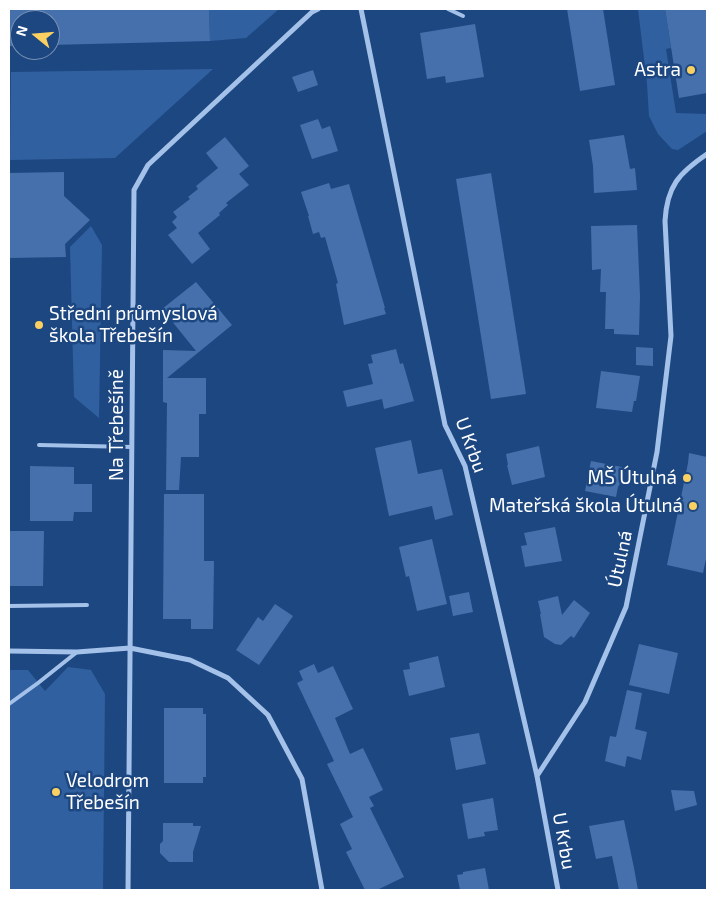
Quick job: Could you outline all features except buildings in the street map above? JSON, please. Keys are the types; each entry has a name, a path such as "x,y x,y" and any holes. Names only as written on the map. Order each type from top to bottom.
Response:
{"street":[{"name":"Na Třebešíně","path":"128,890 134,190 148,165 312,12 318,9"},
{"name":"U Krbu","path":"361,9 445,425 465,466 537,776 558,890"},
{"name":"Útulná","path":"537,776 584,702 626,607 658,452 671,336 665,221 666,208 669,195 675,183 687,169 707,154"},
{"path":"9,651 77,652 130,648 190,660 228,678 268,715 302,778 322,890"}],"lane":[{"path":"448,9 463,16"},
{"path":"39,445 132,447"},
{"path":"9,606 87,605"},
{"path":"9,704 77,652"}],"shaded area":[{"path":"209,9 279,9 246,38 210,41"},
{"path":"638,9 665,9 671,48 666,49 676,113 707,114 707,131 678,150 672,149 658,134 649,116"},
{"path":"213,69 115,158 10,160 11,72"},
{"path":"91,226 102,245 99,418 74,397 70,247"},
{"name":"Velodrom Třebešín","path":"68,667 91,670 105,694 103,890 9,890 9,670 28,670 45,691"}],"place":[{"name":"Astra","path":"691,70"},
{"name":"Střední průmyslová škola Třebešín","path":"39,325"},
{"name":"MŠ Útulná","path":"687,478"},
{"name":"Mateřská škola Útulná","path":"693,506"},
{"name":"Velodrom Třebešín","path":"56,792"}]}
